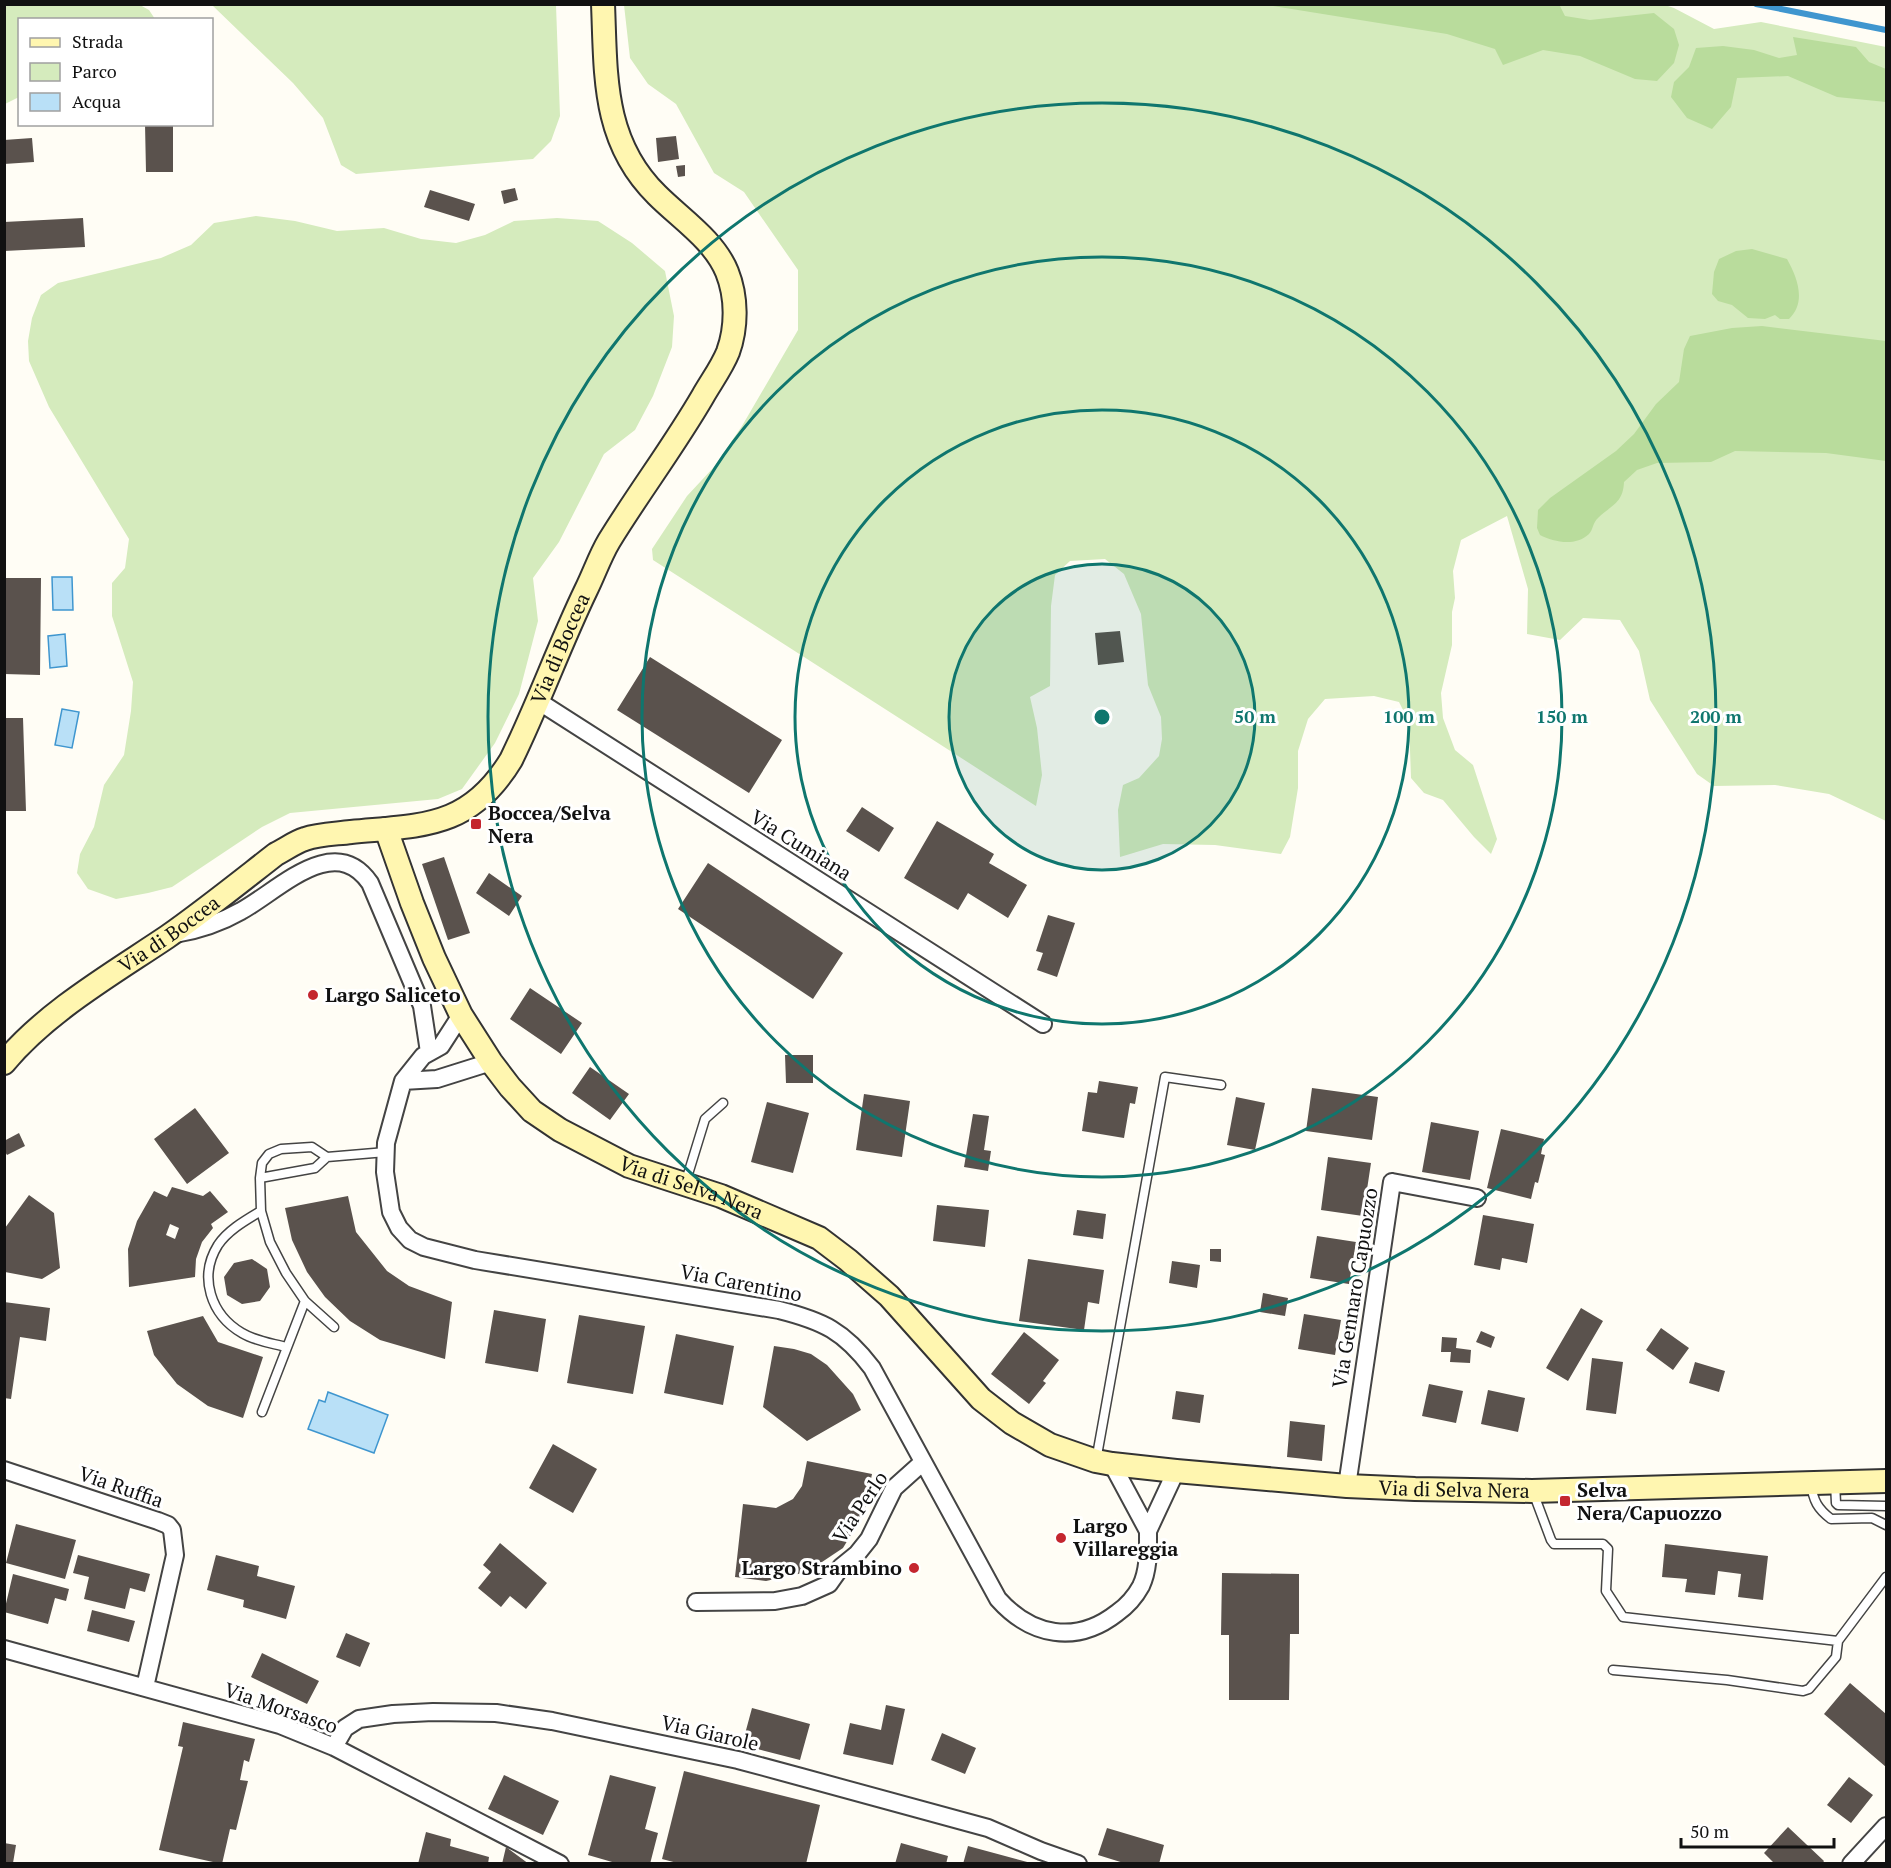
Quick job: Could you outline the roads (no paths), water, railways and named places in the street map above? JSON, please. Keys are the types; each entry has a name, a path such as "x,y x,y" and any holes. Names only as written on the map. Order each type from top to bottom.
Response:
{"street":[{"name":"Via di Boccea","path":"4,1063 47,1019 170,935 276,854 300,841 316,836 415,826 455,816 481,798 497,781 511,760 575,613 609,542 681,435 727,354 735,318 730,283 719,256 655,193 622,145 613,120 607,92 603,4"},
{"name":"Via Cumiana","path":"538,701 1043,1024"},
{"name":"Via di Selva Nera","path":"386,829 434,958 461,1015 491,1062 532,1111 560,1130 629,1166 721,1196 819,1239 848,1260 889,1296 981,1399 1012,1424 1050,1445 1104,1462 1176,1472 1347,1486 1532,1491 1887,1481"},
{"path":"170,935 198,930 239,912 308,867 330,862 355,867 370,883 422,1006 429,1052"},
{"name":"Via Carentino","path":"461,1015 441,1046 423,1056 403,1081 393,1113 385,1172 391,1212 399,1228 410,1240 424,1247 475,1260 779,1310 809,1318 839,1333 853,1345 872,1368 998,1599 1010,1613 1036,1628 1058,1632 1082,1631 1107,1621 1126,1606 1140,1587 1146,1572 1148,1531 1176,1472"},
{"path":"403,1081 437,1079 491,1062"},
{"name":"Via Gennaro Capuozzo","path":"1347,1486 1392,1182 1477,1198"},
{"name":"Via Perlo","path":"696,1602 775,1601 802,1596 829,1584 841,1567 857,1554 869,1539 894,1488 923,1462"},
{"path":"1104,1462 1148,1531"},
{"name":"Via Ruffia","path":"5,1470 158,1521 168,1525 172,1530 175,1555 145,1687"},
{"name":"Via Morsasco","path":"4,1649 280,1725 334,1747 561,1863"},
{"name":"Via Giarole","path":"334,1747 345,1728 359,1719 393,1714 496,1713 552,1720 738,1760 834,1785 988,1828 1041,1851 1078,1863"},
{"path":"1851,1863 1887,1826"}],"lane":[{"path":"1104,1462 1165,1077 1221,1085"},
{"path":"685,1184 705,1119 723,1103"},
{"path":"327,1157 312,1147 281,1149 269,1154 262,1163 261,1211 270,1242 286,1273 305,1301 334,1326"},
{"path":"260,1178 315,1168 327,1157 386,1152"},
{"path":"261,1211 234,1228 218,1245 210,1264 210,1295 216,1310 229,1324 242,1333 286,1347"},
{"path":"262,1412 305,1301"},
{"path":"1835,1482 1838,1505 1887,1506"},
{"path":"1811,1483 1812,1498 1820,1510 1831,1519 1872,1518 1887,1525"},
{"path":"1532,1491 1554,1544 1603,1544 1606,1546 1608,1549 1606,1591 1623,1617 1838,1641"},
{"path":"1613,1670 1727,1680 1803,1691 1809,1689 1836,1656 1838,1641 1887,1577"}],"water":[{"path":"52,577 72,577 73,610 53,610"},
{"path":"65,634 67,666 50,668 48,636"},
{"path":"62,709 79,712 72,748 55,745"},
{"path":"328,1392 388,1415 374,1453 308,1429 319,1400 325,1402"}],"waterway":[{"path":"1756,4 1886,30"}],"place":[{"name":"Boccea/Selva Nera","path":"476,824"},
{"name":"Largo Saliceto","path":"313,995"},
{"name":"Selva Nera/Capuozzo","path":"1565,1501"},
{"name":"Largo Villareggia","path":"1061,1538"},
{"name":"Largo Strambino","path":"914,1568"}]}
